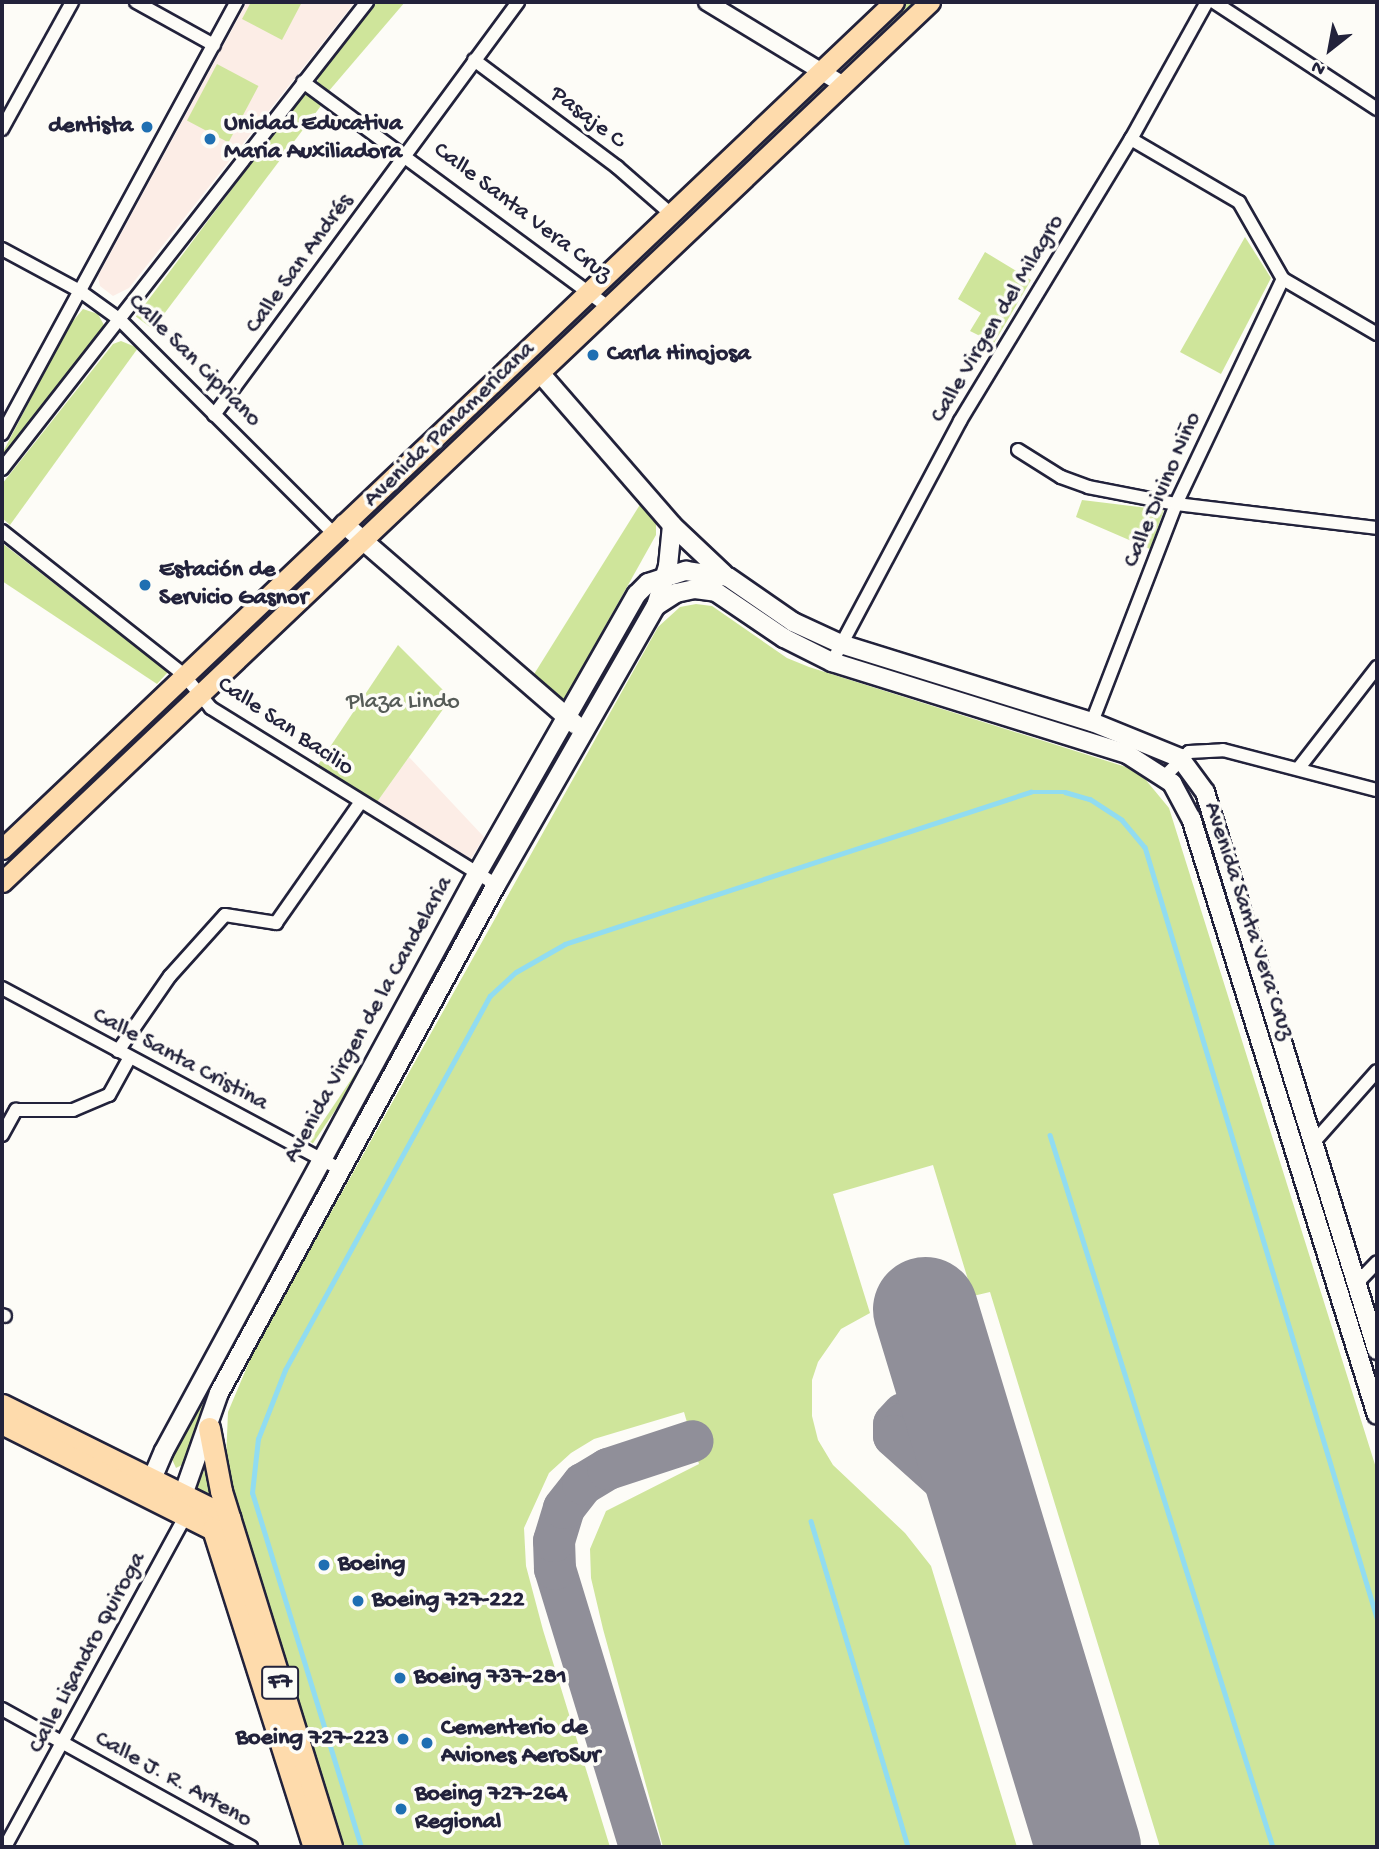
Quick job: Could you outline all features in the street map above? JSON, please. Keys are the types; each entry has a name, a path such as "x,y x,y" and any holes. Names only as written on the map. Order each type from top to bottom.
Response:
{"highway":[{"name":"F7","path":"2,1405 152,1479 178,1505 230,1518 331,1847"},
{"name":"F7","path":"2,1423 178,1505 213,1529 314,1847"},
{"path":"209,1428 230,1518"}],"main road":[{"name":"Avenida Panamericana","path":"2,849 183,674 894,2"},
{"name":"Avenida Panamericana","path":"2,882 929,2"},
{"path":"540,373 672,525 728,577 793,622 841,645 1092,722 1180,758"},
{"name":"Avenida Virgen de la Candelaria","path":"178,1505 209,1428 219,1393 496,885 656,606 665,576 672,525"},
{"name":"Calle San Cipriano","path":"338,529 361,544 566,719 585,730"},
{"path":"665,576 704,570 728,577"},
{"name":"Avenida Virgen de la Candelaria","path":"152,1479 321,1159 477,874 637,594 665,576"},
{"name":"Avenida Santa Vera Cruz","path":"656,606 685,591 716,592 784,638 832,662 1127,754 1165,776 1191,818 1377,1415"},
{"name":"Avenida Santa Vera Cruz","path":"1180,758 1205,792 1377,1350"}],"street":[{"path":"2,129 72,2"},
{"path":"136,2 214,45"},
{"path":"2,434 237,2"},
{"path":"2,469 367,2"},
{"name":"Calle San Andrés","path":"215,415 518,2"},
{"path":"707,2 824,70 842,84"},
{"name":"Calle Virgen del Milagro","path":"832,662 960,421 1131,139 1207,2"},
{"path":"1214,2 1377,109"},
{"name":"Pasaje C","path":"474,60 617,167 671,214"},
{"name":"Calle Santa Vera Cruz","path":"303,82 609,308"},
{"path":"1131,139 1239,202 1283,279 1377,334"},
{"name":"Calle San Cipriano","path":"2,249 80,291 120,320 215,415 338,529"},
{"name":"Calle Divino Niño","path":"1092,722 1176,504 1283,279"},
{"path":"1018,450 1061,477 1087,487 1176,504 1377,528"},
{"name":"Calle San Bacilio","path":"2,531 183,674 211,708 496,885"},
{"path":"1297,769 1377,667"},
{"path":"1165,776 1180,758 1189,752 1223,750 1377,790"},
{"path":"2,1135 16,1110 74,1110 109,1096 124,1054 170,976 225,915 276,923 360,803"},
{"name":"Calle Santa Cristina","path":"2,988 339,1169"},
{"path":"1313,1143 1377,1071"},
{"path":"1357,1283 1377,1262"},
{"name":"Calle Lisandro Quiroga","path":"5,1847 64,1743 178,1505"},
{"name":"Calle J. R. Arteno","path":"2,1709 251,1847"}],"shaded area":[{"name":"Unidad Educativa Maria Auxiliadora","path":"247,2 355,2 129,288 113,296 100,286 98,276"},
{"path":"409,757 484,837 471,859 377,802"}],"green space":[{"path":"251,2 302,2 282,40 242,19"},
{"path":"377,2 405,2 328,92 317,84 318,77"},
{"path":"906,2 916,2 850,64 846,59"},
{"path":"217,64 258,86 228,143 187,121"},
{"path":"824,85 827,88 612,294 608,290"},
{"path":"305,92 322,105 153,329 136,316"},
{"path":"1245,237 1271,278 1221,374 1180,352"},
{"path":"985,252 1031,280 994,343 970,331 981,313 958,299"},
{"path":"585,308 589,312 368,534 364,529"},
{"path":"83,309 98,314 105,327 10,450 2,454 68,327"},
{"path":"121,341 138,348 10,525 2,518 2,484 113,344"},
{"path":"1082,500 1164,510 1150,549 1076,517"},
{"path":"641,503 656,521 656,535 561,705 531,679"},
{"path":"339,540 343,545 194,665 191,660"},
{"path":"2,543 168,672 157,684 2,581"},
{"path":"641,601 646,604 580,715 575,712"},
{"path":"696,604 712,606 787,658 809,667 1126,767 1145,779 1169,808 1377,1471 1377,1847 1160,1847 990,1292 973,1296 933,1165 833,1194 870,1313 841,1329 818,1362 812,1380 812,1416 818,1440 833,1465 905,1533 931,1566 1017,1847 663,1847 603,1629 591,1578 590,1549 606,1511 699,1464 684,1412 594,1439 571,1453 549,1473 524,1528 526,1566 543,1630 610,1847 341,1847 231,1489 226,1459 228,1412 255,1348 658,627 680,607"},
{"name":"Plaza Lindo","path":"398,645 451,698 377,802 318,765"},
{"path":"177,697 181,701 10,872 6,868"},
{"path":"567,736 571,738 493,873 490,871"},
{"path":"479,890 482,892 313,1143 310,1141"},
{"path":"319,1180 209,1393 184,1464 176,1468 171,1457 173,1450"},
{"path":"207,1465 216,1501 194,1491"}],"waterway":[{"path":"361,1847 252,1493 258,1439 285,1370 490,996 516,972 565,944 1031,792 1065,792 1090,799 1122,820 1145,847 1377,1618"},
{"path":"1050,1135 1273,1847"},
{"path":"811,1521 908,1847"}],"taxiway":[{"path":"903,1414 894,1424 894,1436 962,1497 993,1535"},
{"path":"640,1847 555,1569 554,1541 564,1508 583,1484 608,1469 693,1441"}],"runway":[{"path":"925,1309 1088,1847"}],"place":[{"name":"dentista","path":"147,127"},
{"name":"Unidad Educativa Maria Auxiliadora","path":"210,139"},
{"name":"Carla Hinojosa","path":"593,355"},
{"name":"Estación de Servicio Gasnor","path":"145,585"},
{"name":"Boeing","path":"324,1565"},
{"name":"Boeing 727-222","path":"358,1601"},
{"name":"Boeing 737-281","path":"400,1678"},
{"name":"Boeing 727-223","path":"403,1739"},
{"name":"Cementerio de Aviones AeroSur","path":"427,1743"},
{"name":"Boeing 727-264 Regional","path":"401,1809"}]}
